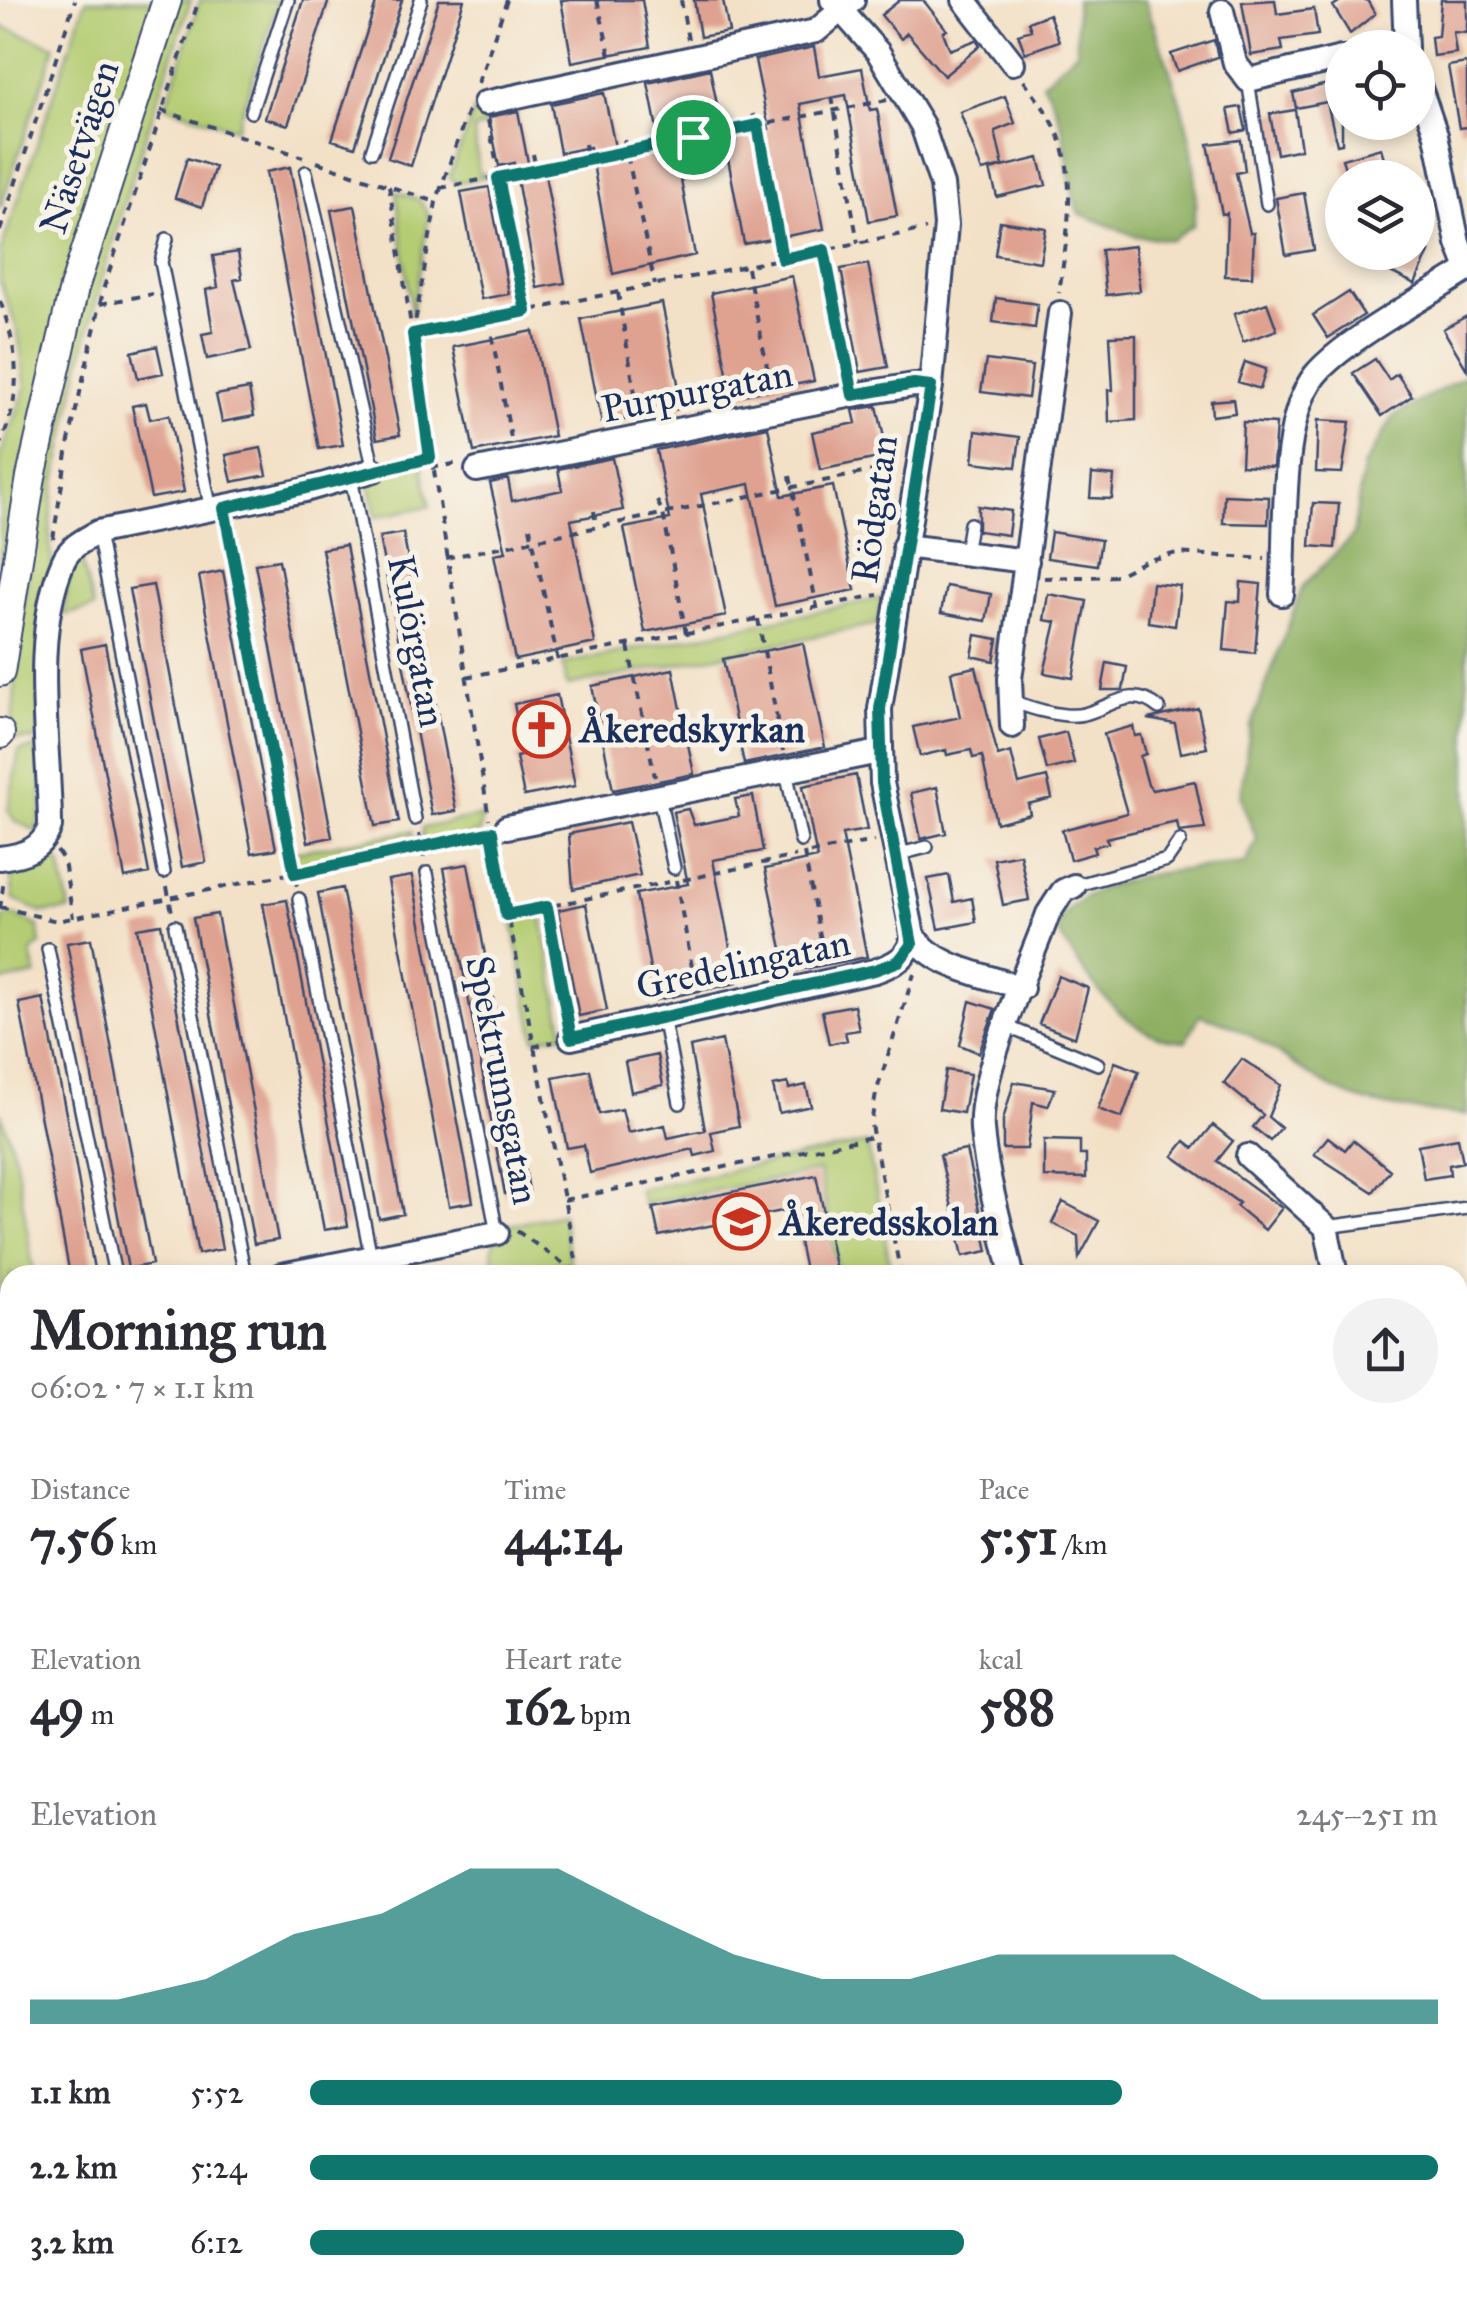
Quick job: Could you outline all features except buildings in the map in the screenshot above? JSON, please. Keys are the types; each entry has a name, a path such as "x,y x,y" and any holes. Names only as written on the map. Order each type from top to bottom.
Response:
{"street":[{"name":"Näsetvägen","path":"0,672 34,462 74,288 167,0"},
{"path":"964,0 1013,63"},
{"path":"1402,30 1404,0"},
{"path":"485,102 816,31 842,4"},
{"name":"Rödgatan","path":"842,4 906,96 934,154 946,226 931,386 880,709 879,752 913,935"},
{"path":"1222,11 1235,63 1248,80 1325,62"},
{"path":"1282,594 1292,434 1304,392 1324,364 1467,268 1435,133"},
{"path":"1012,726 1009,700 1060,312"},
{"name":"Purpurgatan","path":"477,470 853,395 914,384 931,386"},
{"path":"1,864 32,851 44,841 50,827 45,678 48,626 63,561 75,545 98,532 218,509 374,470"},
{"path":"904,546 966,554 1026,569"},
{"path":"500,830 879,752"},
{"path":"1010,1265 982,1129 986,1089 1048,914 1063,892 1074,886"},
{"path":"913,935 927,952 943,960 1022,988"},
{"name":"Gredelingatan","path":"571,1038 828,981 899,961 910,950 913,935"},
{"path":"1248,1156 1326,1226 1334,1265"},
{"name":"Spektrumsgatan","path":"334,1265 496,1226"}],"lane":[{"path":"250,112 288,0"},
{"path":"372,152 421,0"},
{"path":"1248,80 1266,204"},
{"path":"306,172 374,470"},
{"path":"167,239 161,262 167,292 290,848"},
{"name":"Kulörgatan","path":"350,476 415,819"},
{"path":"966,554 970,524"},
{"path":"98,532 164,872"},
{"path":"1009,700 1078,715 1120,698 1145,699 1159,708"},
{"path":"786,771 803,848"},
{"path":"658,797 675,874"},
{"path":"1074,886 1167,860 1180,842"},
{"path":"894,846 927,847"},
{"name":"Spektrumsgatan","path":"427,873 496,1226"},
{"path":"299,899 371,1258"},
{"path":"175,926 243,1265"},
{"path":"48,948 113,1265"},
{"path":"662,1017 680,1103"},
{"path":"1008,1027 1098,1064"},
{"path":"1326,1226 1467,1208"}],"path":[{"path":"0,231 75,0"},
{"path":"63,561 54,552 53,526 100,304 199,0"},
{"path":"597,0 616,74"},
{"path":"681,0 690,57"},
{"path":"1013,63 1054,125 1062,148 1069,205 1060,312"},
{"path":"440,188 906,96"},
{"path":"832,97 858,243"},
{"path":"485,102 526,311"},
{"path":"161,110 436,202 413,334"},
{"path":"753,114 782,259"},
{"path":"690,124 693,137"},
{"path":"624,140 654,285"},
{"path":"586,144 588,160"},
{"path":"533,154 536,169"},
{"path":"389,186 466,677 500,830 506,915 577,1265"},
{"path":"413,334 946,226"},
{"path":"824,250 853,395"},
{"path":"747,266 776,410"},
{"path":"100,304 167,292"},
{"path":"618,292 642,436"},
{"path":"0,300 18,366 18,387 14,413 0,444"},
{"path":"489,319 515,463"},
{"path":"374,470 430,458"},
{"path":"431,468 461,462 477,470"},
{"path":"446,558 916,462"},
{"path":"790,476 817,607"},
{"path":"656,501 663,513 686,633"},
{"path":"594,511 596,527"},
{"path":"530,528 558,661"},
{"path":"1026,569 1116,576 1145,561 1177,553 1284,561"},
{"path":"466,677 898,592"},
{"path":"758,619 786,771"},
{"path":"628,646 658,797"},
{"path":"415,819 427,873"},
{"path":"1,864 0,908 43,921 295,874 500,830"},
{"path":"44,841 64,861 73,918"},
{"path":"506,915 803,848 894,846"},
{"path":"290,848 299,899"},
{"path":"803,848 828,981"},
{"path":"164,872 175,926"},
{"path":"675,874 700,1008"},
{"path":"547,907 571,1038"},
{"path":"899,1265 872,1137 876,1093 913,982 913,935"},
{"path":"564,1200 872,1137"},
{"path":"496,1226 563,1265"}],"green space":[{"path":"86,0 154,0 0,606 0,456 26,388 18,332 0,281 0,253"},
{"path":"173,0 191,0 105,268 56,480 39,740 11,739 29,566 47,452 71,339"},
{"path":"200,0 279,0 236,129 166,106"},
{"path":"1076,0 1145,0 1183,111 1195,169 1193,225 1171,240 1136,236 1078,213 1059,117 1042,83 1077,51"},
{"path":"0,26 55,46 0,209"},
{"path":"475,108 481,110 485,126 474,129 479,173 493,175 456,183 449,177"},
{"path":"396,192 420,200 429,216 412,316"},
{"path":"1467,375 1467,1115 1404,1109 1358,1099 1324,1084 1241,1030 1200,1015 1186,1041 1145,1030 1109,1002 1056,929 1067,910 1110,885 1167,872 1245,864 1257,840 1240,797 1250,728 1303,586 1353,536 1363,467 1394,416"},
{"path":"421,461 430,506 376,517 369,482 380,469"},
{"path":"80,555 94,608 64,615 69,573"},
{"path":"882,598 877,624 567,686 563,664"},
{"path":"39,747 42,806 36,831 14,820 8,810 19,751"},
{"path":"482,816 480,833 423,845 422,828"},
{"path":"412,831 414,847 296,868 294,852"},
{"path":"49,855 60,863 70,910 43,913 14,900 10,871"},
{"path":"541,913 564,1034 535,1039 512,919"},
{"path":"14,915 38,926 41,943 31,953 36,975 0,982 2,924 4,917"},
{"path":"0,1111 16,1159 32,1265 0,1265"},
{"path":"867,1143 890,1265 837,1265 819,1171 643,1204 639,1189"},
{"path":"562,1214 570,1262 495,1265 492,1249 500,1227"}],"place":[{"name":"Åkeredskyrkan","path":"541,729"},
{"name":"Åkeredsskolan","path":"741,1222"}],"route":[{"path":"758,125 782,259 824,250 853,395 914,384 931,386 921,425 880,709 882,783 912,944 899,961 875,970 571,1038 547,907 506,915 492,832 295,874 224,508 430,458 413,334 526,311 498,178 693,137 758,125"}]}
